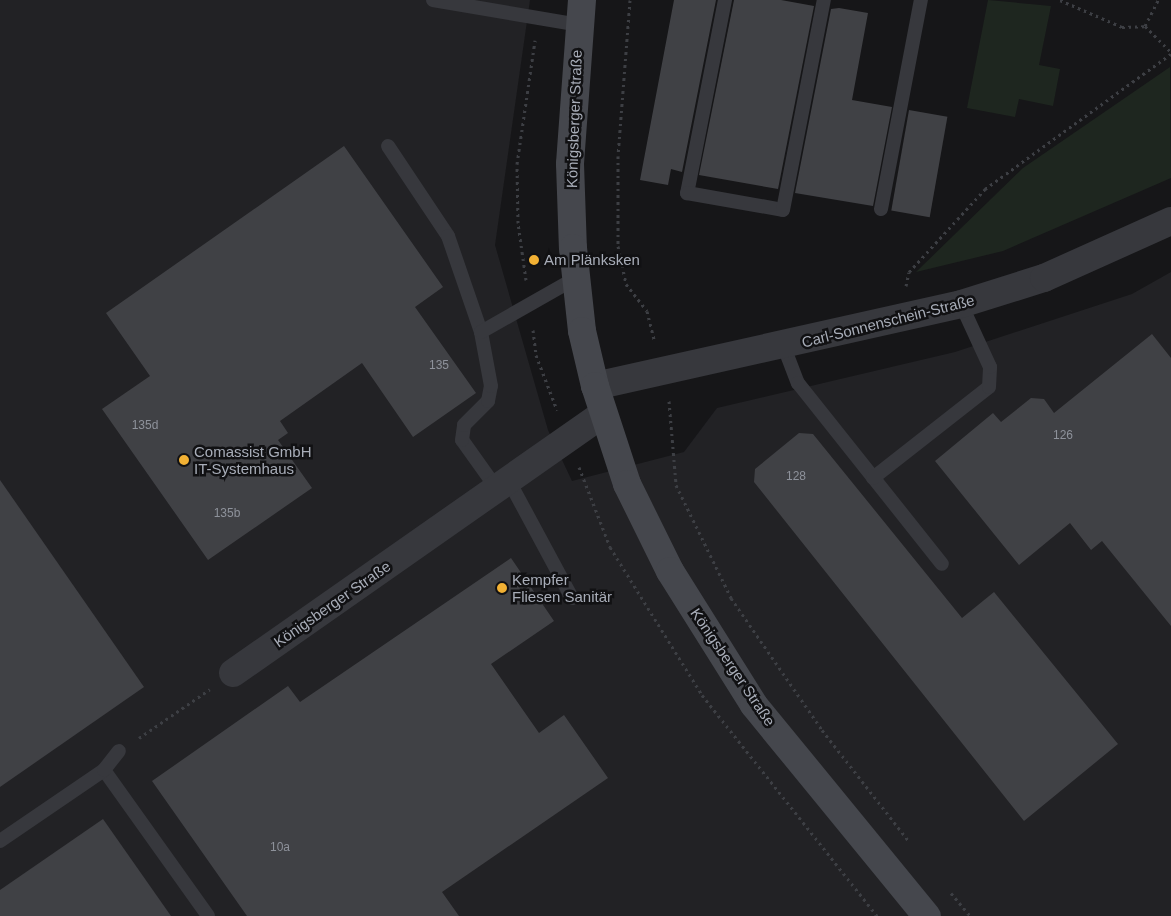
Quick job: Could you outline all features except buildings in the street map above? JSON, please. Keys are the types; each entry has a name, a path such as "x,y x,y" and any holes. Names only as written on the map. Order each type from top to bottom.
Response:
{"street":[{"name":"Königsberger Straße","path":"581,12 570,164 576,278 602,415 627,484 670,570 754,705 927,916"},
{"name":"Carl-Sonnenschein-Straße","path":"595,386 661,369 784,346 961,304 1044,278 1171,221"},
{"name":"Königsberger Straße","path":"233,673 602,415"}],"lane":[{"path":"433,0 581,12"},
{"path":"725,0 687,193 783,210 824,0"},
{"path":"881,209 921,0"},
{"path":"388,146 448,236 481,332 491,386 488,401 464,426 462,440 503,485 572,598"},
{"path":"481,332 576,278"},
{"path":"873,478 989,387 990,367 961,304"},
{"path":"784,346 798,384 942,564"},
{"path":"0,841 104,770 119,751"},
{"path":"104,770 208,916"}],"path":[{"path":"630,0 618,156 618,246 626,284 647,311 674,417 668,435 676,485 731,598 822,730 910,843"},
{"path":"900,318 909,272 985,188 1171,53 1145,26 1122,27 1060,0"},
{"path":"1145,26 1158,0"},
{"path":"119,751 233,673"},
{"path":"946,887 970,916"}],"shaded area":[{"path":"0,0 530,0 495,245 548,430 572,481 684,452 717,408 955,352 1132,294 1171,272 1171,916 0,916"},
{"path":"988,0 1051,6 1039,65 1060,69 1053,106 1019,99 1015,117 967,108"},
{"path":"1170,67 1171,178 1003,251 916,272 1023,168"}],"place":[{"name":"Am Plänksken","path":"534,260"},
{"name":"Comassist GmbH IT-Systemhaus","path":"184,460"},
{"name":"Kempfer Fliesen Sanitär","path":"502,588"}]}
